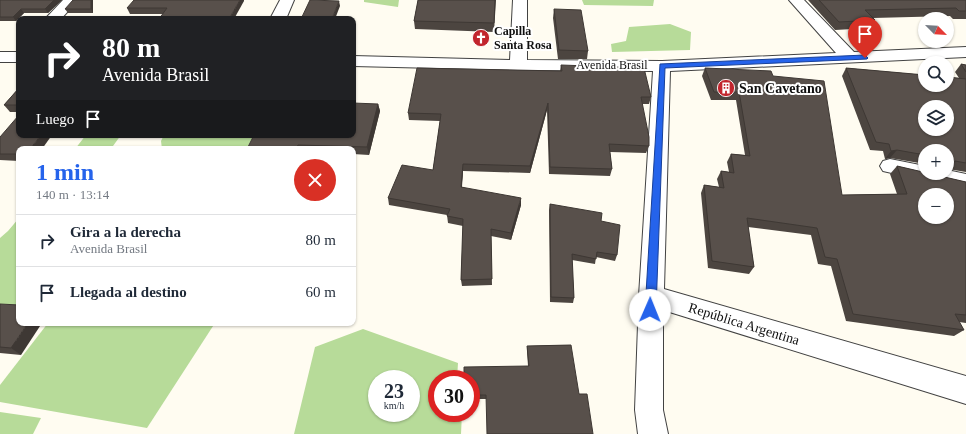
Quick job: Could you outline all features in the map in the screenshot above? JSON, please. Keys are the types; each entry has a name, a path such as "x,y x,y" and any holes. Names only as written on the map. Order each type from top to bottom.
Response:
{"street":[{"path":"56,16 71,0"},
{"path":"279,16 287,0"},
{"path":"518,64 520,0"},
{"path":"796,0 850,58"},
{"name":"Avenida Brasil","path":"356,61 662,66 966,52"},
{"path":"0,57 16,56"},
{"path":"653,434 650,410 650,296 662,66"},
{"path":"890,166 966,182"},
{"name":"República Argentina","path":"650,296 966,390"}],"green space":[{"path":"364,0 399,0 398,7 364,2"},
{"path":"582,0 654,0 653,6 584,5"},
{"path":"670,24 691,32 690,50 612,52 611,44 626,41 629,27"},
{"path":"84,138 119,138 113,146 77,146"},
{"path":"162,138 252,138 248,146 162,146"},
{"path":"16,222 16,306 0,304 0,238"},
{"path":"46,326 213,326 147,428 0,402 0,385"},
{"path":"363,329 458,363 458,370 428,370 428,422 462,422 461,434 294,434 315,347"},
{"path":"0,412 41,418 33,434 0,434"}],"building":[{"path":"0,0 54,0 45,9 21,9 13,17 0,17"},
{"path":"73,0 91,0 91,9 65,9"},
{"path":"134,0 240,0 231,16 161,16 167,8 127,8"},
{"path":"310,0 339,1 333,16 302,16"},
{"path":"418,0 495,0 494,23 414,21"},
{"path":"819,0 966,0 966,11 959,11 956,8 865,10 875,20 839,22"},
{"path":"554,9 581,10 588,51 559,50"},
{"path":"961,64 966,65 966,72"},
{"path":"561,65 644,68 651,97 641,97 649,137 649,146 609,144 612,169 550,167 548,103 530,166 463,164 461,187 521,198 511,233 491,229 492,279 461,280 463,219 447,216 450,209 388,198 402,165 433,170 441,114 408,113 417,68 562,71"},
{"path":"705,68 771,71 773,76 824,81 842,195 907,194 897,166 918,171 918,180 954,179 966,182 966,315 955,314 964,330 853,314 837,259 825,257 817,228 747,218 754,267 712,261 704,185 724,188 721,171 734,173 731,154 750,156 739,92 714,92"},
{"path":"846,68 918,74 918,92 954,92 954,78 966,79 966,163 955,161 954,162 954,144 918,144 918,154 897,150 891,151 889,144 876,142"},
{"path":"16,91 16,105 4,105"},
{"path":"356,103 378,104 367,147 298,145 248,146 252,138 356,138"},
{"path":"16,118 16,138 39,138 32,146 16,146 16,154 0,154 0,137"},
{"path":"550,204 602,213 601,221 620,225 617,255 597,252 596,259 572,254 574,298 551,297"},
{"path":"0,304 16,305 16,326 26,326 11,348 0,347"},
{"path":"571,345 579,394 587,394 593,434 487,434 486,395 480,395 480,370 464,370 464,367 529,366 527,346"}],"place":[{"name":"Capilla Santa Rosa","path":"481,38"},
{"name":"San Cavetano","path":"726,88"}],"route":[{"path":"650,310 662,66 865,58"}]}
